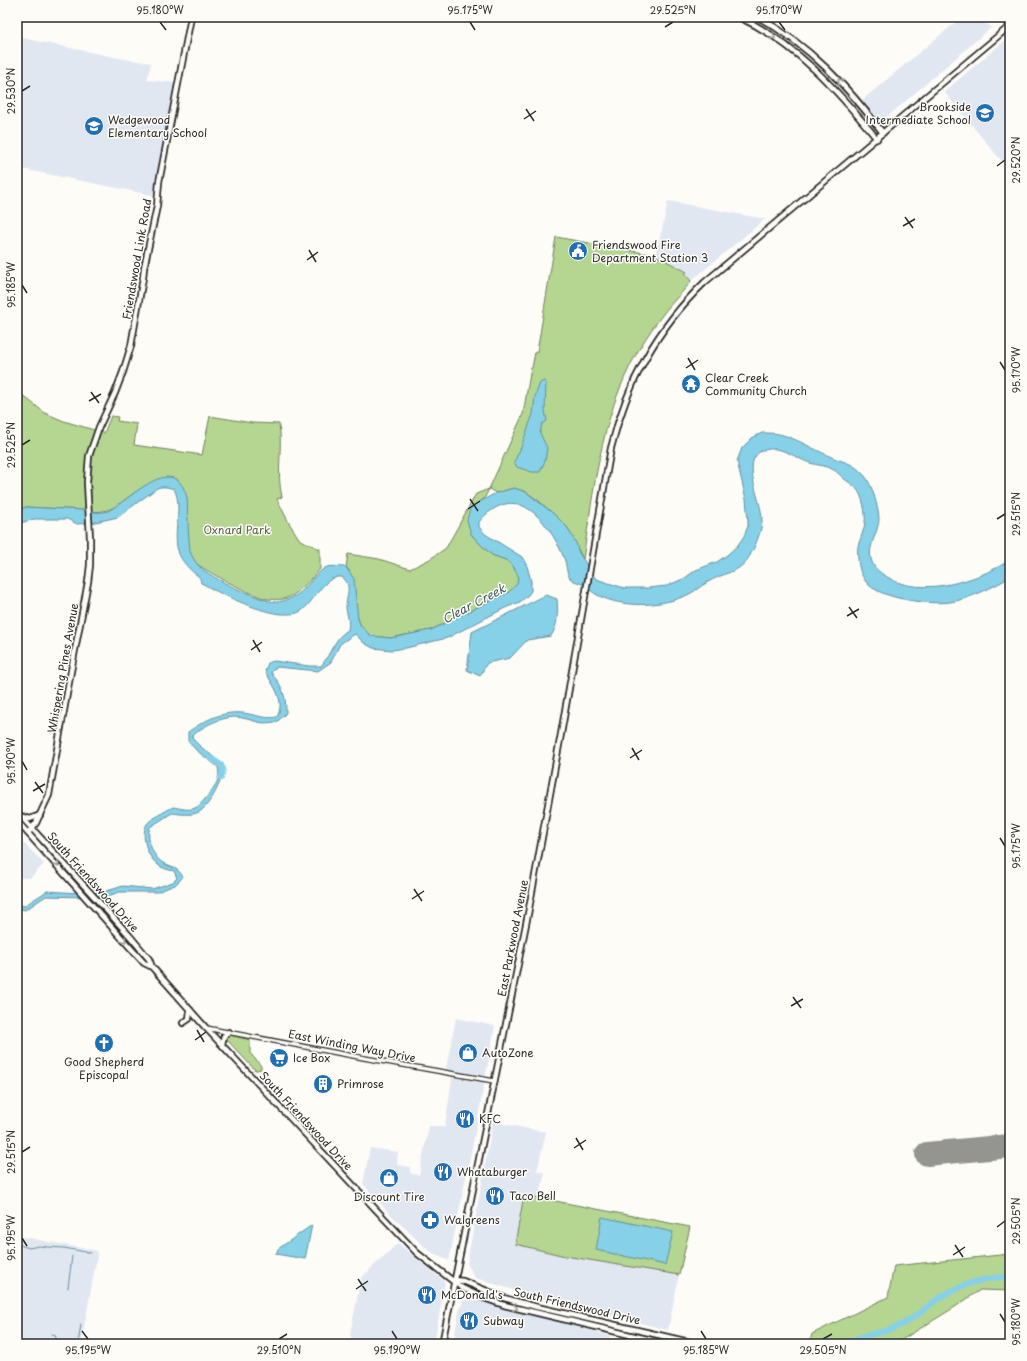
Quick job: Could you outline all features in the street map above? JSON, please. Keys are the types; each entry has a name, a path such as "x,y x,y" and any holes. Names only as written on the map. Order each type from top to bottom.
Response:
{"main road":[{"name":"Friendswood Link Road","path":"88,499 89,456 99,427 115,393 131,346 144,268 157,206 159,182 191,17"},
{"path":"739,17 752,23 802,58 825,79 876,138"},
{"path":"758,17 783,32 808,51 838,78 883,133"},
{"name":"East Parkwood Avenue","path":"442,1344 528,914 611,448 619,420 635,378 650,350 665,327 685,302 705,282 1010,26"},
{"path":"802,58 808,51"},
{"path":"849,106 856,99"},
{"name":"Whispering Pines Avenue","path":"28,833 40,815 49,795 54,772 88,582 90,565 90,538 88,499"},
{"name":"South Friendswood Drive","path":"17,812 149,958 152,967"},
{"path":"22,816 30,819 40,815"},
{"name":"South Friendswood Drive","path":"17,821 144,963 152,967 206,1028 404,1240 427,1261 454,1280 462,1288 504,1305 668,1344"},
{"path":"183,1023 188,1019 190,1010"},
{"path":"222,1044 224,1036 230,1032"},
{"name":"South Friendswood Drive","path":"454,1280 463,1281 504,1298 537,1307 698,1344"}],"street":[{"name":"East Winding Way Drive","path":"206,1028 494,1081"}],"shaded area":[{"path":"962,17 973,17 992,27 880,123 861,101"},
{"name":"Brookside Intermediate School","path":"1010,36 1010,171 944,92"},
{"name":"Wedgewood Elementary School","path":"17,37 124,59 151,63 147,80 179,83 157,196 17,168"},
{"path":"668,201 765,219 691,281 685,274 687,272 655,255"},
{"path":"17,836 44,864 30,878 17,878"},
{"path":"456,1018 495,1026 449,1261 428,1250 390,1214 363,1184 370,1148 398,1152 397,1165 410,1167 410,1173 419,1175 429,1126 445,1126 452,1079 446,1069"},
{"path":"493,1122 546,1132 537,1171 545,1173 539,1198 524,1195 515,1244 565,1256 679,1275 668,1330 536,1297 475,1278 467,1263"},
{"path":"17,1236 98,1251 81,1344 17,1344"},
{"path":"398,1243 445,1282 434,1344 353,1344 350,1334 361,1278"},
{"path":"476,1299 610,1336 608,1344 453,1344 459,1311 463,1300"}],"green space":[{"path":"556,237 655,255 687,272 685,274 691,281 655,324 631,364 619,390 602,445 583,559 567,527 539,501 526,492 514,488 496,493 489,489 523,414 531,368 535,352 537,352"},
{"name":"Oxnard Park","path":"17,391 45,413 64,421 104,433 111,416 118,417 117,421 137,424 134,445 202,455 210,416 252,423 279,424 280,488 282,497 277,499 289,523 300,540 320,549 320,569 303,587 288,598 267,599 227,582 204,569 191,559 190,556 187,541 187,505 182,488 177,479 144,487 116,506 103,511 94,512 26,507 17,511"},
{"path":"489,489 484,499 476,504 471,534 492,555 506,560 513,566 518,576 518,583 509,592 431,630 391,638 371,636 361,626 358,619 349,570 346,567 348,554 379,559 410,569 430,559 446,548 476,494"},
{"path":"230,1035 250,1040 250,1053 261,1066 261,1069 255,1070 227,1040 227,1036"},
{"path":"524,1195 690,1227 679,1275 565,1256 515,1244"},
{"path":"1010,1254 1010,1291 980,1290 895,1344 809,1344 812,1334 888,1297 894,1266"}],"water":[{"path":"544,381 546,383 545,411 547,421 542,424 540,433 547,448 545,461 540,472 532,472 517,467 514,462 533,414 535,396 540,383"},
{"path":"762,433 783,435 791,438 852,465 864,475 872,489 879,518 872,545 871,556 872,562 879,572 902,584 934,586 967,580 983,574 1010,560 1010,577 973,596 950,602 930,603 905,600 882,593 866,582 858,562 858,546 864,529 865,519 864,505 858,491 834,470 810,463 785,451 775,449 759,452 754,459 752,468 753,479 761,512 762,523 757,540 747,561 742,566 708,582 690,594 668,602 635,604 614,601 601,597 580,583 572,580 568,574 562,552 557,542 543,522 525,507 515,504 505,504 488,513 479,522 479,527 485,534 522,557 527,566 531,581 531,591 520,602 505,608 447,638 392,650 373,648 364,643 355,634 340,644 331,662 318,671 277,667 271,672 279,683 283,692 286,713 277,722 263,723 234,717 217,721 206,726 200,729 192,737 220,763 223,772 219,785 203,809 192,814 172,813 150,827 149,841 156,856 166,865 179,871 183,877 175,885 157,892 119,892 100,899 46,896 25,910 17,908 17,904 24,906 47,891 77,893 97,892 107,891 123,886 152,889 173,882 177,878 174,871 160,867 150,856 144,839 147,824 152,819 173,807 190,809 198,807 217,782 219,773 218,767 196,750 188,741 188,732 209,719 224,714 241,713 273,718 277,717 280,705 279,699 275,688 265,671 268,663 274,661 309,666 321,666 339,637 348,630 349,624 346,607 348,587 342,577 329,580 306,607 299,612 290,614 278,614 250,606 221,594 201,583 199,576 187,567 179,554 176,538 178,504 174,489 166,487 157,488 118,517 91,523 77,524 67,519 34,519 17,524 17,511 26,507 104,512 110,510 152,482 163,478 173,478 181,484 187,498 190,551 196,563 213,577 259,598 279,602 301,592 320,571 325,568 332,566 346,567 354,579 358,619 361,626 371,636 391,638 431,630 509,592 517,584 518,576 513,566 506,560 492,555 480,544 471,534 467,520 470,509 476,504 496,493 514,488 526,492 554,514 567,527 576,543 579,553 596,579 624,588 667,586 685,578 696,570 717,562 738,545 748,526 746,499 737,461 742,448 752,438"},
{"path":"546,595 557,599 556,623 551,636 527,640 510,658 487,663 480,676 467,670 472,632"},
{"path":"602,1217 673,1232 665,1265 596,1250"},
{"path":"312,1225 305,1259 276,1254 278,1249"}],"waterway":[{"path":"212,759 221,765 223,769 221,778"},
{"path":"17,1244 29,1248 39,1246 64,1248 91,1253"},
{"path":"68,1288 72,1256"},
{"path":"844,1344 857,1338 885,1331 904,1324 935,1301 961,1287 980,1281 1000,1277 1010,1277"},
{"path":"78,1344 81,1324"},
{"path":"52,1334 55,1335 58,1344"}],"runway":[{"path":"927,1154 1010,1146"}],"place":[{"name":"Brookside Intermediate School","path":"985,113"},
{"name":"Wedgewood Elementary School","path":"94,126"},
{"name":"Friendswood Fire Department Station 3","path":"578,251"},
{"name":"Clear Creek Community Church","path":"691,384"},
{"name":"Good Shepherd Episcopal","path":"104,1043"},
{"name":"AutoZone","path":"468,1053"},
{"name":"Ice Box","path":"279,1058"},
{"name":"Primrose","path":"323,1084"},
{"name":"KFC","path":"465,1119"},
{"name":"Whataburger","path":"443,1172"},
{"name":"Discount Tire","path":"389,1178"},
{"name":"Taco Bell","path":"495,1196"},
{"name":"Walgreens","path":"430,1220"},
{"name":"McDonald's","path":"427,1295"},
{"name":"Subway","path":"469,1321"}],"water label":[{"name":"Clear Creek","path":"474,604"}]}
